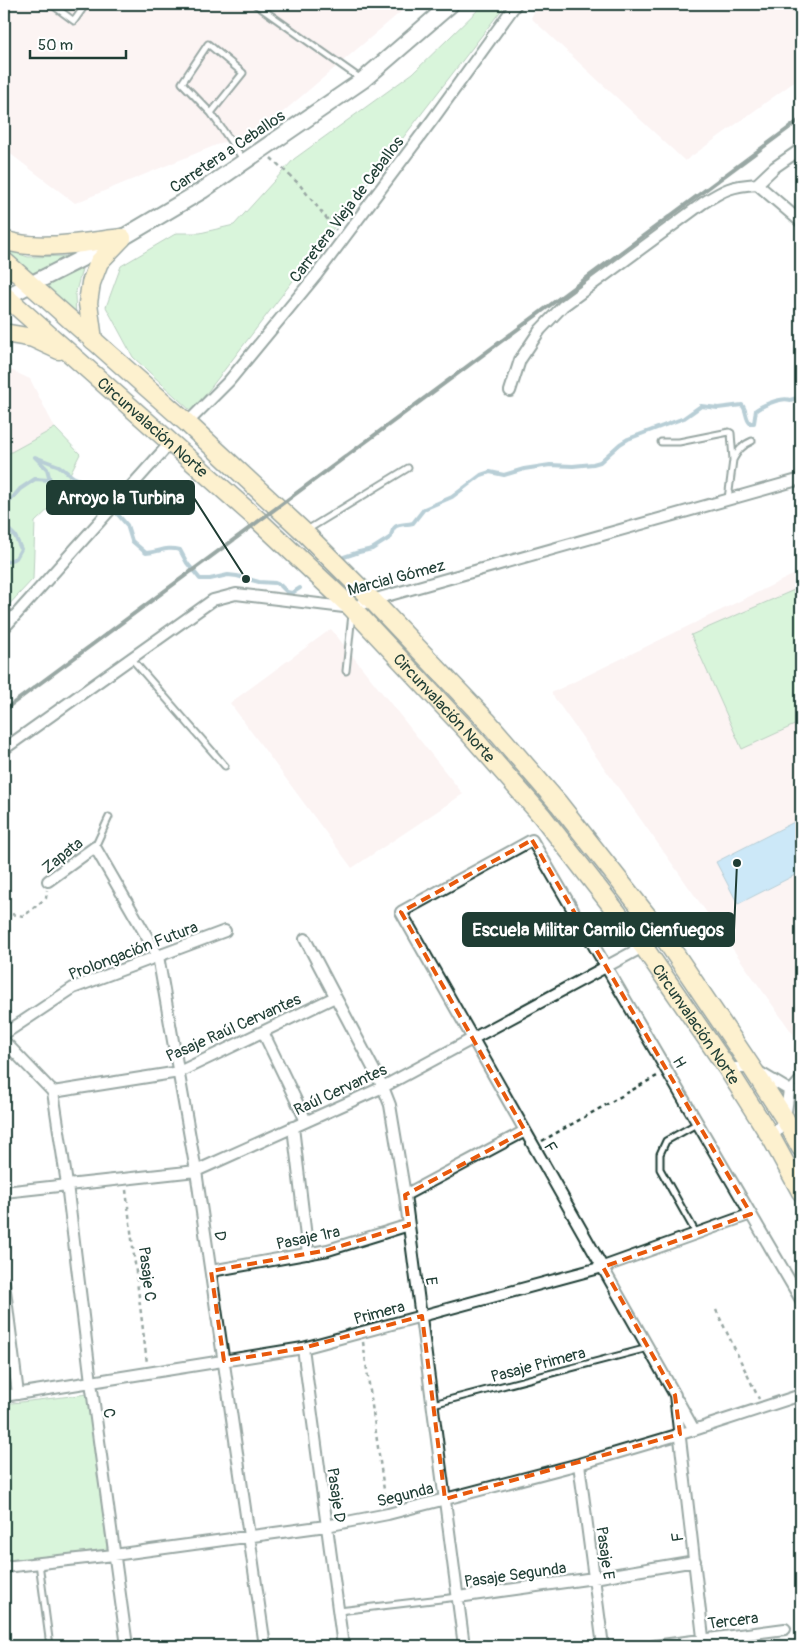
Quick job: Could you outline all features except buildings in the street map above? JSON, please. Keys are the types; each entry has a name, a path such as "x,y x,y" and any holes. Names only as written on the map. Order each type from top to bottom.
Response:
{"highway":[{"path":"4,240 47,246 122,238"},
{"path":"93,340 88,303 91,283 99,262 122,238"},
{"name":"Circunvalación Norte","path":"4,261 187,423 304,532 372,600 487,721 559,804 662,936 752,1068 785,1119 801,1148"},
{"name":"Circunvalación Norte","path":"5,296 258,520 352,608 469,733 542,816 643,946 727,1068 772,1139 801,1192"},
{"path":"4,333 33,338 77,359"}],"main road":[{"name":"Carretera a Ceballos","path":"5,296 122,238 203,190 364,80 451,4"}],"street":[{"name":"Carretera Vieja de Ceballos","path":"187,423 229,381 317,274 516,4"},
{"path":"510,391 520,360 540,330 563,306 710,198 725,189 740,185 757,184 775,167 801,149"},
{"path":"757,184 801,222"},
{"path":"4,628 171,442"},
{"name":"Marcial Gómez","path":"4,749 213,600 236,594 352,608 372,600 801,479"},
{"name":"H","path":"401,912 532,840 801,1300"},
{"name":"Zapata","path":"48,881 95,847"},
{"name":"D","path":"95,847 158,956 196,1172 265,1646"},
{"name":"F","path":"401,912 694,1430"},
{"name":"Prolongación Futura","path":"4,1034 73,988 224,931"},
{"name":"Raúl Cervantes","path":"4,1192 196,1172 383,1087 662,936"},
{"name":"E","path":"304,939 383,1087 390,1106 422,1316 464,1646"},
{"name":"Pasaje Raúl Cervantes","path":"53,1092 179,1072 335,997"},
{"path":"263,1032 306,1121"},
{"path":"4,1041 53,1092"},
{"path":"727,1068 752,1068 789,1090 785,1119 772,1139"},
{"name":"C","path":"53,1092 67,1184 126,1646"},
{"path":"293,1127 308,1254"},
{"path":"405,1195 525,1131"},
{"name":"Primera","path":"4,1396 303,1348 602,1267 751,1214"},
{"name":"Pasaje 1ra","path":"211,1271 328,1250 409,1224"},
{"path":"4,1282 18,1394"},
{"name":"Pasaje D","path":"303,1348 343,1646"},
{"name":"Segunda","path":"4,1567 114,1555 326,1526 388,1514 579,1464 694,1430 801,1395"},
{"name":"F","path":"675,1396 704,1643"},
{"name":"Pasaje E","path":"579,1464 603,1646"},
{"name":"Pasaje Segunda","path":"458,1597 594,1578 695,1561"},
{"name":"Tercera","path":"654,1646 704,1643 785,1629"}],"lane":[{"path":"50,4 74,21 86,4"},
{"path":"255,4 364,80"},
{"path":"211,113 243,73 208,44 182,82 211,113 245,161"},
{"path":"661,442 679,442 729,432 732,436 733,460 728,500"},
{"path":"733,460 738,451 745,444 752,441"},
{"path":"304,532 408,468"},
{"path":"346,671 352,608"},
{"path":"131,658 226,766"},
{"path":"95,847 109,817"},
{"path":"789,1090 801,1076"},
{"path":"789,1090 801,1089"},
{"path":"696,1233 660,1169 660,1154 666,1141 698,1123"},
{"name":"Pasaje Primera","path":"433,1404 648,1348"},
{"path":"39,1563 50,1646"},
{"name":"Pasaje Segunda","path":"338,1612 458,1597"}],"path":[{"path":"262,150 299,184 343,239"},
{"name":"Zapata","path":"4,913 24,916 46,898 48,881"},
{"path":"533,1146 667,1070"},
{"name":"Pasaje C","path":"124,1178 149,1373"},
{"path":"716,1310 763,1408"},
{"path":"362,1333 388,1514"}],"highlighted area":[{"path":"532,840 751,1214 603,1267 675,1395 680,1434 445,1499 422,1316 303,1348 224,1361 211,1271 328,1250 409,1225 405,1195 525,1131 401,912"}],"shaded area":[{"path":"4,4 410,4 270,123 75,203 4,149"},
{"path":"538,4 801,4 801,77 685,161 531,18"},
{"path":"4,367 30,379 55,428 4,456"},
{"path":"801,571 801,1048 793,1034 551,693"},
{"path":"331,629 463,794 352,868 230,703"}],"green space":[{"path":"484,4 506,4 192,412 133,357 106,307 121,266 177,233 200,233 234,225 294,159 413,73"},
{"path":"4,249 28,257 70,256 28,275 4,253"},
{"path":"82,269 75,295 76,317 45,286"},
{"path":"55,428 80,454 56,502 35,522 33,579 4,610 4,456"},
{"path":"801,587 801,722 742,749 691,635"},
{"path":"88,1394 107,1549 4,1562 4,1404"}],"water":[{"path":"798,820 801,826 801,872 738,904 716,862"}],"waterway":[{"path":"344,557 372,549 391,537 396,526 413,523 424,509 452,497 481,475 490,472 504,475 524,469 550,465 573,466 593,464 600,462 628,439 684,418 701,406 718,408 742,405 748,421 754,423 756,410 759,408 778,401 801,397"},
{"path":"4,516 4,508 20,489 35,479 50,480 47,469 35,457 59,466 73,477 87,483 100,494 127,525 132,541 146,553 167,549 180,550 187,563 200,579 228,575 259,582 275,583 287,592 292,593 300,588"},
{"path":"4,525 15,536 21,549 16,558 4,563"}],"railway":[{"path":"4,710 801,119"}],"place":[{"name":"Arroyo la Turbina","path":"246,579"},
{"name":"Escuela Militar Camilo Cienfuegos","path":"737,863"}]}
